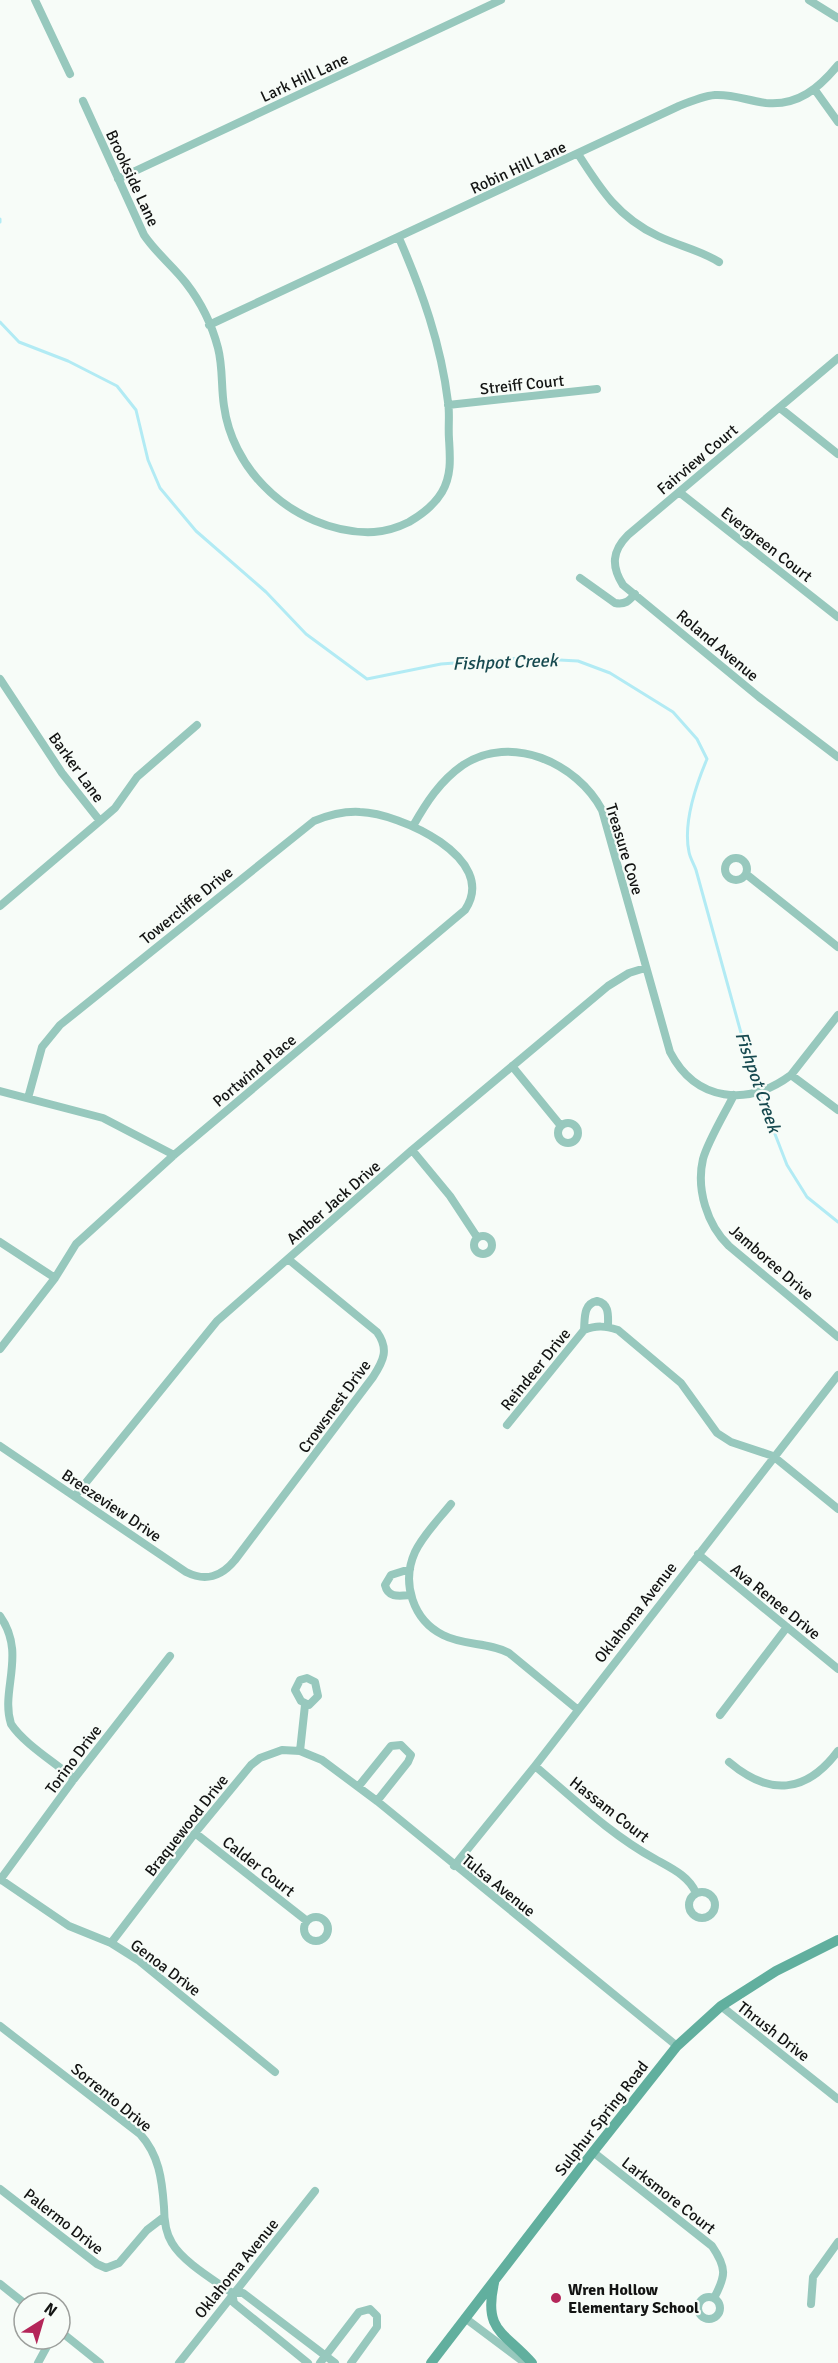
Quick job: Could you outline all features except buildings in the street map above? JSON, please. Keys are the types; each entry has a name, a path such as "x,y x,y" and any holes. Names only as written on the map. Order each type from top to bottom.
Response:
{"main road":[{"name":"Sulphur Spring Road","path":"431,2363 592,2152 677,2046 721,2006 776,1971 838,1940"},
{"path":"495,2279 491,2303 495,2326 501,2335 531,2363"}],"street":[{"path":"35,0 69,74"},
{"name":"Lark Hill Lane","path":"118,179 501,0"},
{"path":"809,0 838,18"},
{"name":"Robin Hill Lane","path":"209,325 679,106 704,96 731,95 769,103 789,101 815,90 838,65"},
{"path":"815,90 838,122"},
{"name":"Brookside Lane","path":"83,101 144,235 157,253 195,294 209,325 218,348 229,430 239,452 259,479 278,499 295,511 316,521 349,530 388,531 419,516 442,492 448,478 451,459 448,405 442,364 425,300 399,238"},
{"path":"578,153 604,194 618,210 658,236 707,254 719,262"},
{"name":"Fairview Court","path":"634,594 619,578 615,569 615,552 628,535 838,358"},
{"name":"Streiff Court","path":"448,405 597,390"},
{"path":"780,408 838,454"},
{"name":"Evergreen Court","path":"679,492 838,617"},
{"path":"580,578 615,603 622,605 634,594"},
{"name":"Roland Avenue","path":"634,594 759,697 838,757"},
{"name":"Barker Lane","path":"0,679 62,773 100,821 0,906"},
{"path":"100,821 115,808 137,777 197,725"},
{"name":"Treasure Cove","path":"413,826 437,789 464,764 482,756 498,753 530,754 562,767 582,783 602,810 670,1052 682,1071 700,1085 720,1095 734,1095"},
{"name":"Towercliffe Drive","path":"28,1098 42,1047 60,1025 301,830 329,815 359,812 395,818 413,826"},
{"name":"Portwind Place","path":"0,1348 55,1278 76,1244 174,1155 465,910 472,892 467,872 456,855 440,841 413,826"},
{"path":"746,874 838,947"},
{"name":"Amber Jack Drive","path":"75,1496 207,1330 412,1150 608,986 629,973 645,968"},
{"path":"734,1095 746,1094 781,1082 791,1075 838,1014"},
{"path":"512,1066 561,1126"},
{"path":"791,1075 838,1110"},
{"path":"0,1091 103,1118 174,1155"},
{"name":"Jamboree Drive","path":"734,1095 704,1158 703,1193 711,1221 722,1240 838,1337"},
{"path":"412,1150 450,1196 477,1237"},
{"path":"0,1242 55,1278"},
{"name":"Crowsnest Drive","path":"212,1577 222,1573 235,1560 373,1377 385,1354 377,1332 288,1259"},
{"path":"608,1327 607,1308 604,1304 597,1301 588,1304 584,1330 600,1325 618,1330 681,1383 717,1433 731,1442 773,1456 838,1509"},
{"name":"Reindeer Drive","path":"507,1425 584,1330"},
{"name":"Oklahoma Avenue","path":"454,1866 535,1766 838,1375"},
{"name":"Breezeview Drive","path":"0,1446 186,1572 203,1578 212,1577"},
{"path":"451,1504 415,1552 410,1569 410,1595 418,1614 442,1635 467,1643 500,1648 577,1709"},
{"name":"Ava Renee Drive","path":"698,1554 838,1669"},
{"path":"410,1569 391,1575 385,1585 387,1592 392,1595 410,1595"},
{"path":"0,1616 8,1631 12,1658 4,1698 8,1716 19,1734 74,1779"},
{"path":"720,1715 787,1628"},
{"name":"Torino Drive","path":"0,1880 74,1779 170,1656"},
{"path":"300,1750 305,1705"},
{"path":"358,1786 391,1746 400,1745 411,1755 377,1802"},
{"name":"Braquewood Drive","path":"111,1943 195,1833 251,1765 260,1758 282,1750 300,1750"},
{"name":"Tulsa Avenue","path":"300,1750 322,1760 358,1786 677,2046"},
{"path":"729,1762 754,1780 779,1786 804,1782 816,1775 838,1751"},
{"name":"Hassam Court","path":"535,1766 626,1842 693,1884 696,1893"},
{"name":"Calder Court","path":"195,1833 307,1921"},
{"name":"Genoa Drive","path":"0,1880 69,1926 111,1943 138,1960 275,2072"},
{"name":"Thrush Drive","path":"721,2006 838,2099"},
{"name":"Sorrento Drive","path":"0,2026 140,2134 147,2142 154,2152 161,2177 167,2233 178,2251 232,2293 243,2293 335,2363"},
{"name":"Larksmore Court","path":"592,2152 712,2246 722,2262 724,2281 714,2298"},
{"name":"Palermo Drive","path":"0,2189 97,2264 106,2268 118,2263 147,2230 164,2217"},
{"name":"Oklahoma Avenue","path":"179,2363 232,2293 315,2191"},
{"path":"811,2304 813,2277 838,2242"},
{"path":"0,2284 12,2294"},
{"name":"Sorrento Drive","path":"232,2293 234,2303 308,2363"},
{"path":"320,2363 359,2312 370,2309 377,2316 377,2327 351,2363"},
{"path":"465,2318 525,2363"},
{"path":"72,2341 100,2363"}],"waterway":[{"name":"Fishpot Creek","path":"0,322 19,342 68,361 117,386 136,410 148,460 160,488 196,531 266,592 306,634 367,679 441,664 522,658 578,661 610,673 673,712 697,739 707,759 689,817 689,852 754,1080 787,1165 807,1197 838,1222"}],"place":[{"name":"Wren Hollow Elementary School","path":"556,2298"}]}
